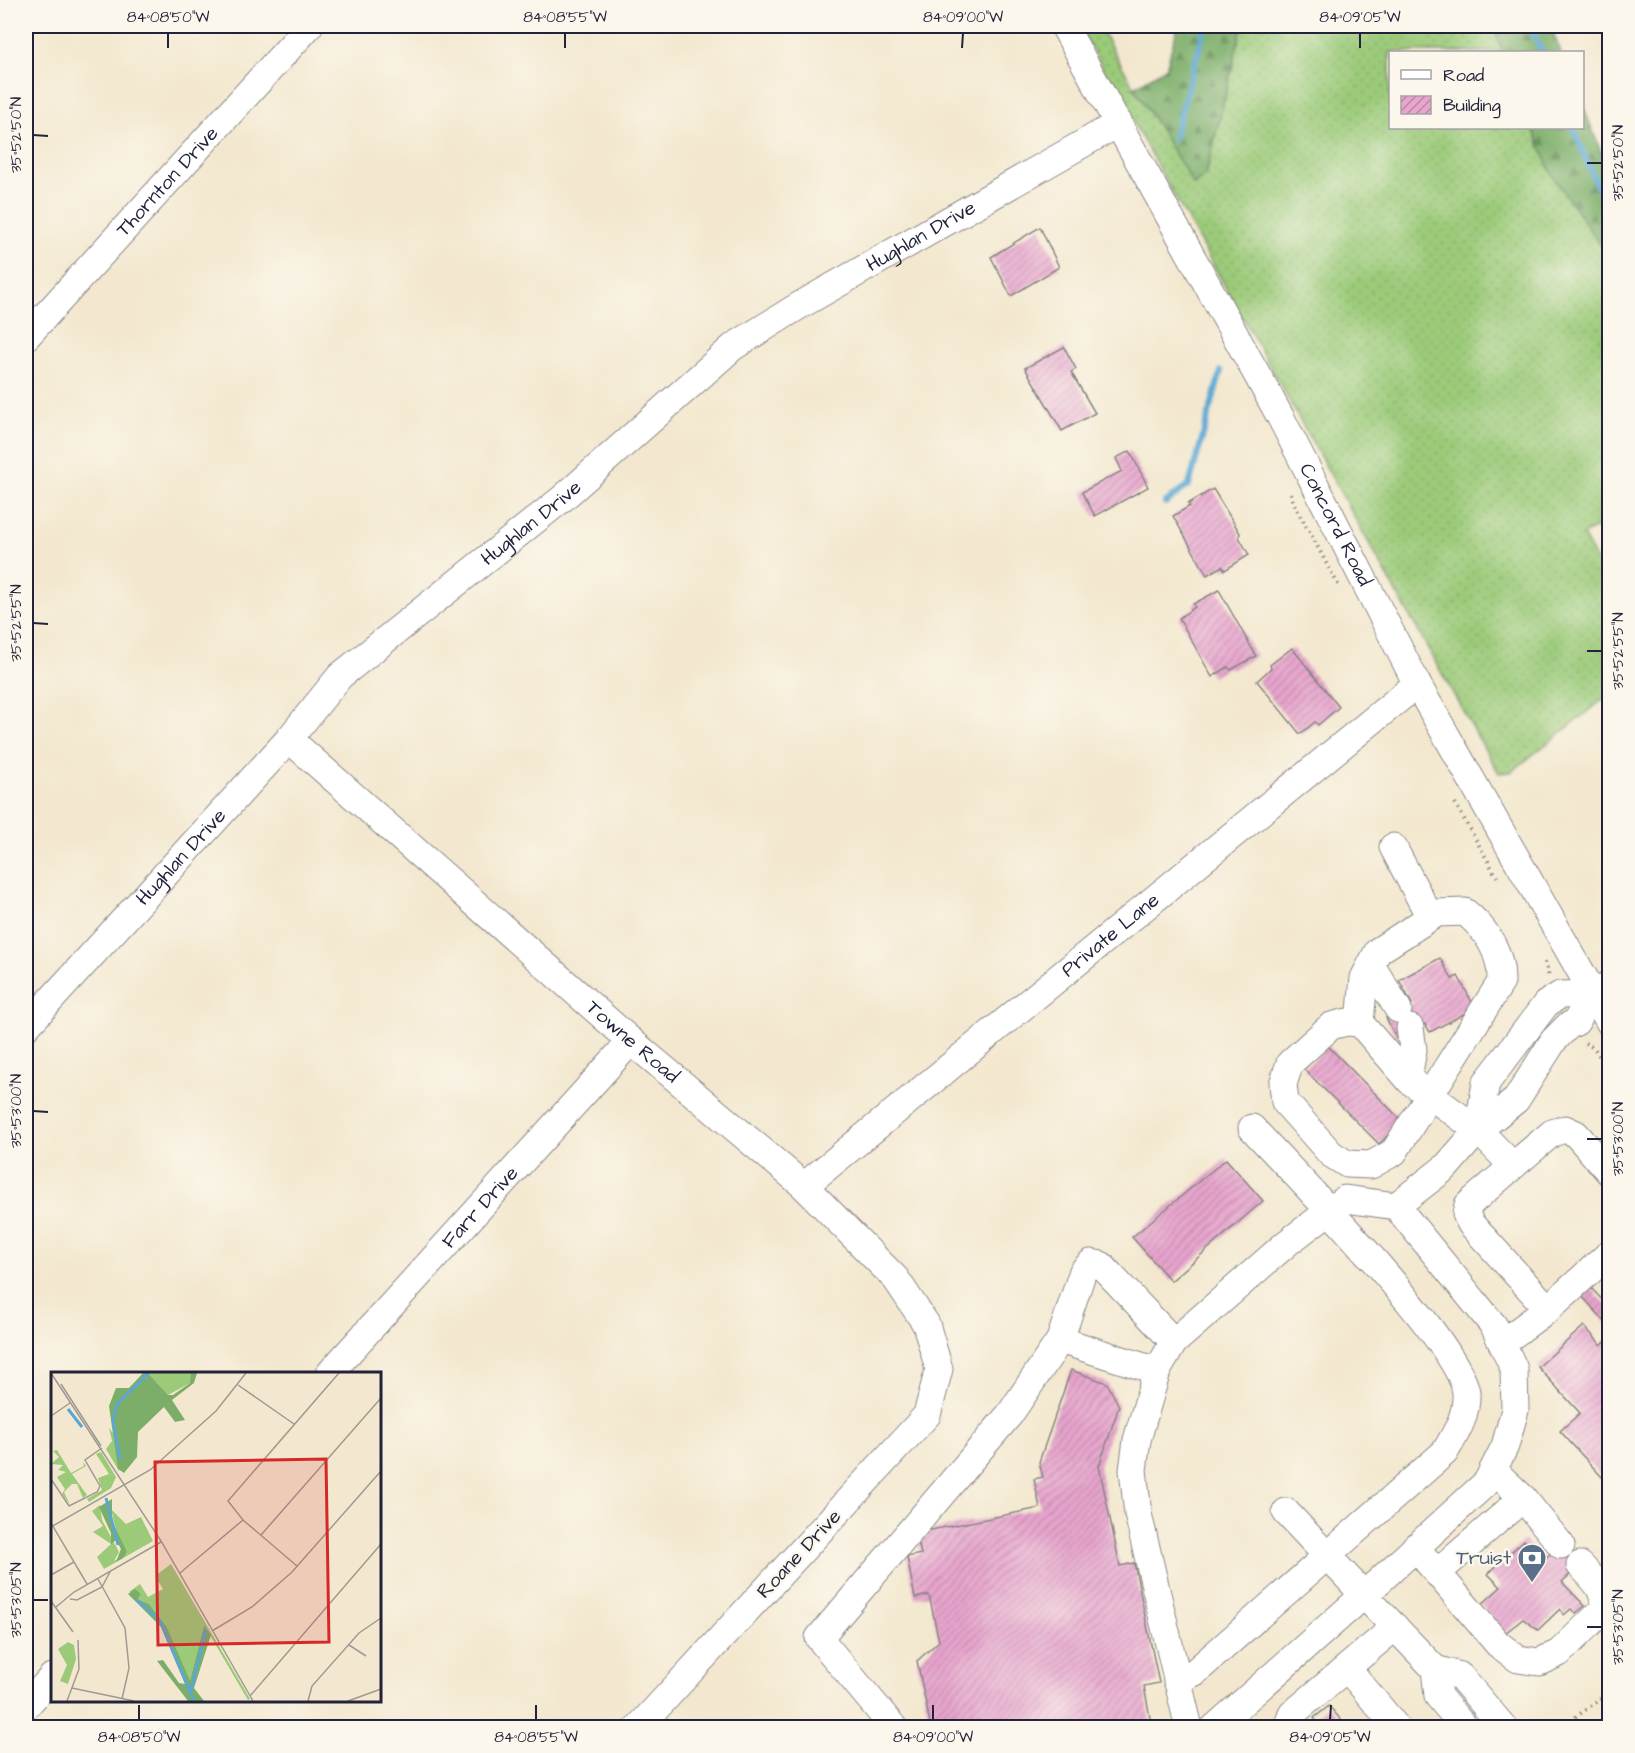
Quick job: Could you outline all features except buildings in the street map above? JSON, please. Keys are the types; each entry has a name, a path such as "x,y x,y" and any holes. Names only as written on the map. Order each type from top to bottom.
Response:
{"street":[{"name":"Thornton Drive","path":"26,337 309,26"},
{"name":"Concord Road","path":"1064,26 1281,418 1417,684 1601,989 1610,1023"},
{"name":"Hughlan Drive","path":"26,1027 289,739 340,676 563,498 733,347 797,307 1119,123"},
{"name":"Private Lane","path":"804,1186 1417,684"},
{"name":"Towne Road","path":"289,739 631,1041 804,1186 896,1279 926,1324 939,1369"},
{"path":"1393,847 1430,917"},
{"path":"1360,1023 1364,978 1378,951 1437,913 1465,912 1483,927 1501,967 1501,982 1418,1087 1394,1152 1371,1165 1347,1164 1331,1154 1285,1102 1283,1084 1290,1063 1331,1026 1347,1022 1360,1023 1418,1087 1478,1130 1513,1166"},
{"path":"1371,965 1404,1018 1413,1050 1418,1087"},
{"path":"1396,1206 1446,1167 1478,1130 1516,1100 1554,1040 1568,1026 1576,1022 1601,989"},
{"name":"Farr Drive","path":"331,1372 631,1041"},
{"path":"1178,1681 1195,1672 1445,1452 1464,1418 1466,1391 1455,1363 1414,1309 1329,1211 1252,1128"},
{"path":"1548,1309 1471,1224 1466,1214 1468,1205 1552,1133 1564,1129 1576,1134 1610,1173"},
{"path":"1189,1728 1138,1514 1132,1470 1137,1440 1157,1371 1174,1342 1287,1243 1345,1199 1396,1206 1494,1326 1514,1369 1515,1410 1505,1446 1487,1482 1214,1728"},
{"path":"1502,1343 1548,1309 1610,1253"},
{"path":"894,1728 819,1638 1010,1414 1060,1340 1083,1271 1091,1263 1101,1265 1174,1342"},
{"path":"1060,1340 1157,1371"},
{"name":"Roane Drive","path":"638,1728 927,1415 939,1369"},
{"path":"1493,1470 1523,1498 1561,1545"},
{"path":"1437,1573 1523,1498"},
{"path":"1286,1512 1435,1668 1460,1676 1504,1728"},
{"path":"1415,1547 1498,1644 1518,1659 1539,1662 1559,1653 1604,1609 1605,1600 1599,1585 1580,1565"},
{"path":"1266,1681 1289,1721 1395,1627"},
{"path":"1347,1668 1397,1728"},
{"path":"1435,1668 1438,1696 1465,1728"},
{"path":"26,1706 51,1678"}],"path":[{"path":"1561,1728 1610,1692"}],"green space":[{"path":"1079,26 1099,26 1134,87 1206,174 1242,26 1493,26 1503,51 1389,51 1389,129 1533,129 1552,175 1610,257 1609,521 1583,535 1609,582 1609,695 1511,772 1499,773"},
{"path":"1178,26 1242,26 1206,174 1194,185 1134,87 1166,68"},
{"path":"1493,26 1550,26 1561,51 1503,51"},
{"path":"1584,109 1609,172 1609,257 1552,175 1533,129 1584,129"}],"waterway":[{"path":"1174,138 1205,26"},
{"path":"1530,26 1542,51"},
{"path":"1573,129 1610,216"},
{"path":"1165,503 1189,485 1221,371"}],"place":[{"name":"Truist","path":"1532,1584"}]}
